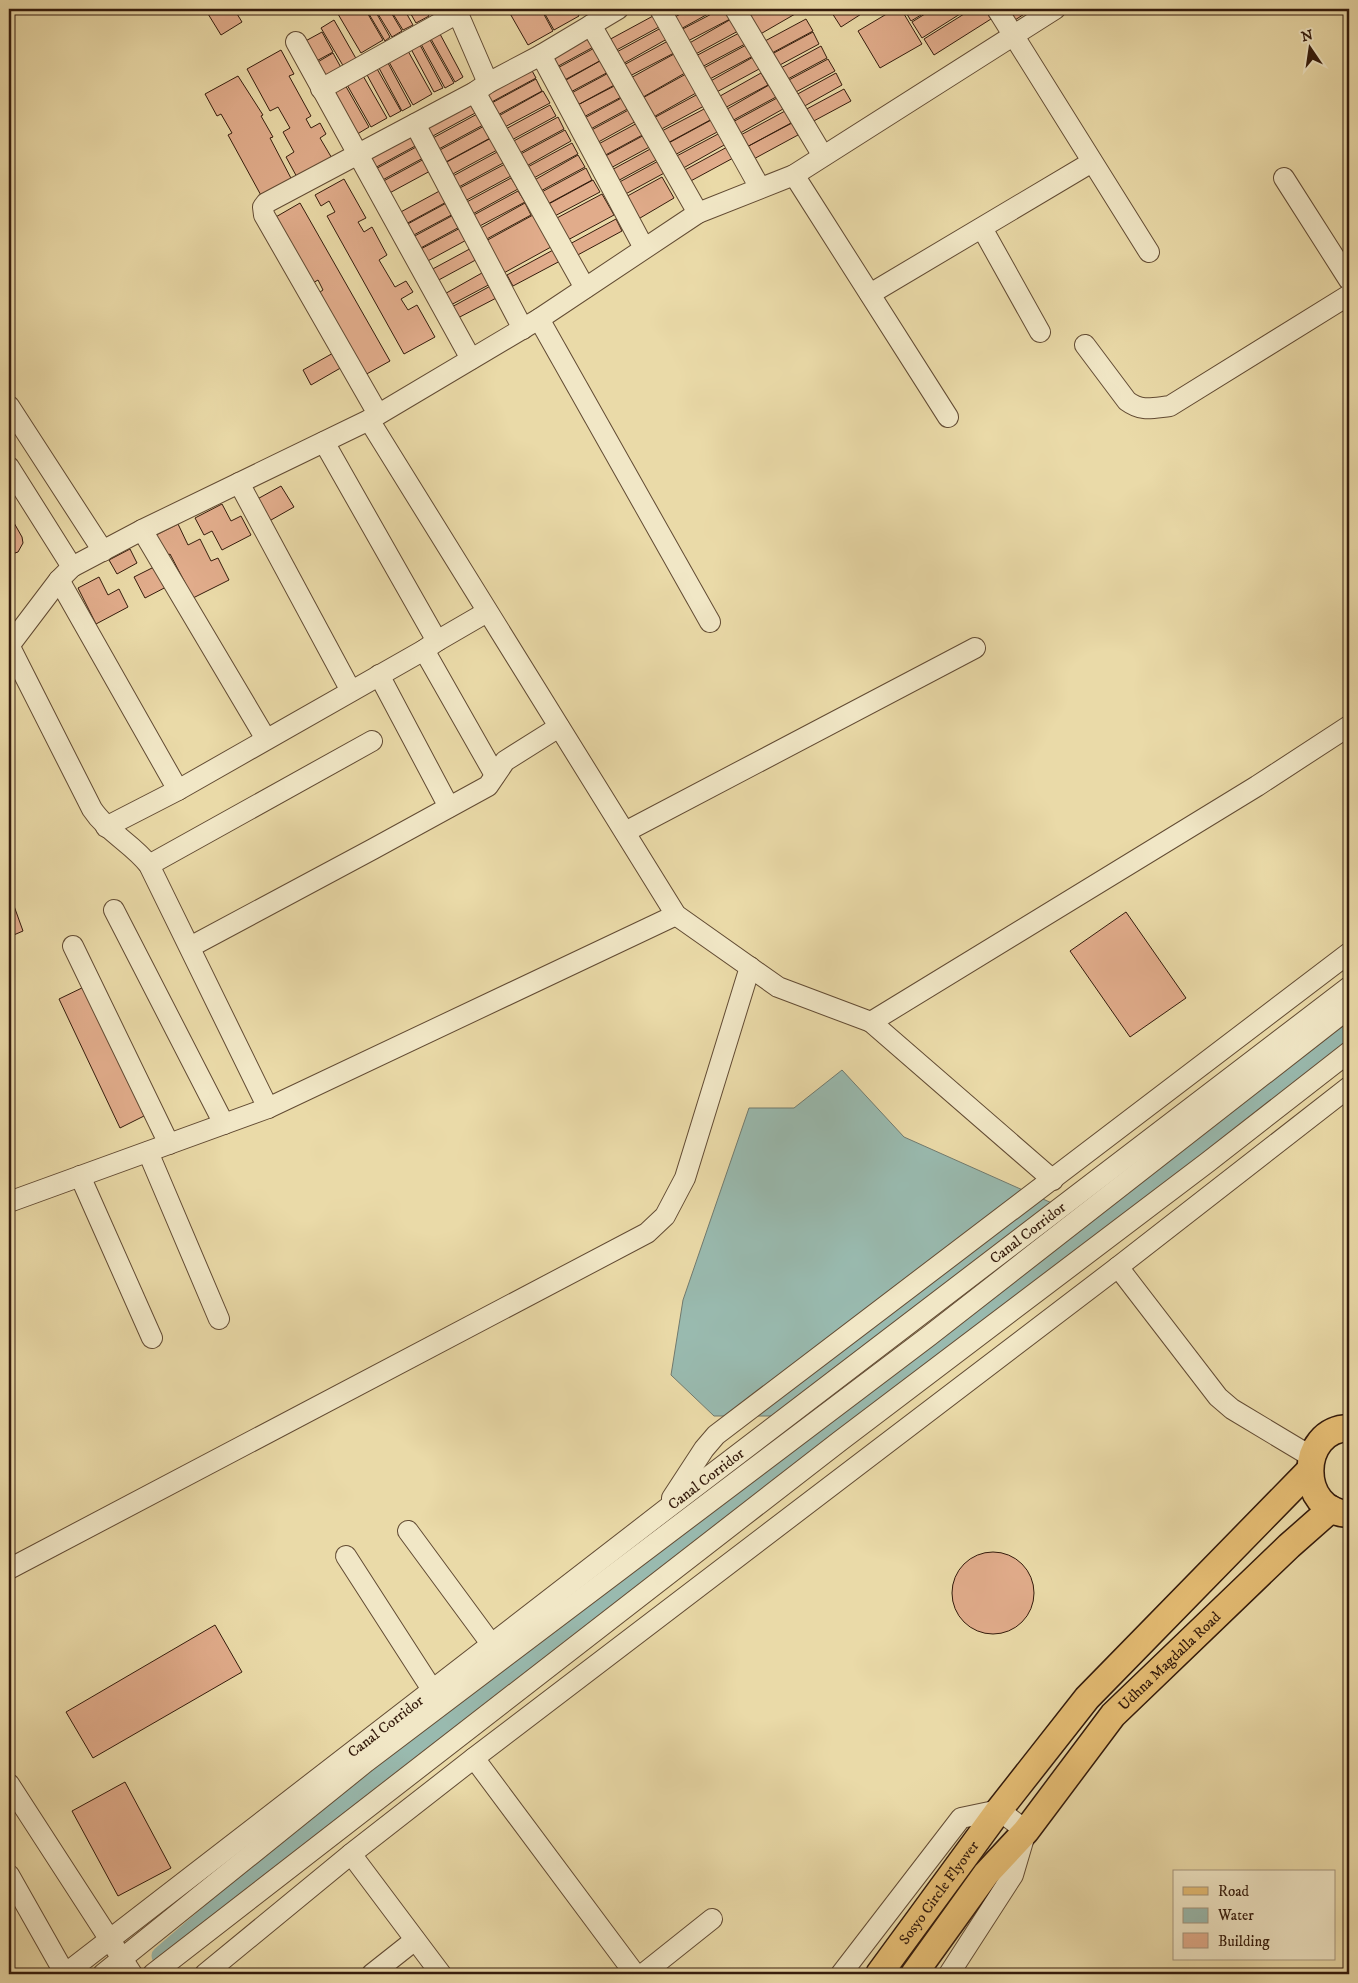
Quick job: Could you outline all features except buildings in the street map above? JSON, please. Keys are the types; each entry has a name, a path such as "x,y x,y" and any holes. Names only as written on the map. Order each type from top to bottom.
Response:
{"main road":[{"path":"1310,1464 1319,1443 1330,1433 1349,1428"},
{"name":"Udhna Magdalla Road","path":"1026,1831 1113,1716 1289,1546 1343,1517 1320,1499 1312,1486 1310,1464"},
{"name":"Sosyo Circle Flyover","path":"879,1974 999,1810 1087,1698 1310,1464"},
{"name":"Sosyo Circle Flyover","path":"914,1974 986,1874 1026,1831"}],"street":[{"path":"618,9 541,56 266,204 263,211 373,417 487,612 676,915 778,987 871,1022 1053,1180"},
{"path":"660,9 760,188"},
{"path":"735,9 823,156"},
{"path":"997,9 1149,252"},
{"path":"268,1108 149,865 140,854 106,827 92,809 9,645 65,574 142,530 373,417 531,324 698,213 794,174 1055,9"},
{"path":"322,89 457,11 482,87 585,288"},
{"path":"591,25 698,213"},
{"path":"296,42 471,359"},
{"path":"541,56 644,248"},
{"path":"415,124 531,324 710,622"},
{"path":"870,294 1092,162"},
{"path":"794,174 948,417"},
{"path":"1284,178 1349,280"},
{"path":"982,228 1040,332"},
{"path":"1084,346 1127,401 1136,407 1147,409 1170,406 1349,295"},
{"path":"9,406 103,551"},
{"path":"324,442 431,645 495,776"},
{"path":"9,467 178,790"},
{"path":"239,483 351,691"},
{"path":"142,530 266,739"},
{"path":"106,827 178,790 487,612"},
{"path":"625,832 975,648"},
{"path":"379,675 449,807"},
{"path":"871,1022 1257,786 1349,726"},
{"path":"190,947 488,786 505,761 559,727"},
{"path":"149,865 372,741"},
{"path":"114,910 224,1124"},
{"path":"9,1202 268,1108 676,915"},
{"path":"73,946 169,1144"},
{"path":"665,1510 704,1449 716,1436 1349,954"},
{"path":"9,1569 646,1234 664,1216 685,1178 750,967"},
{"name":"Canal Corridor","path":"65,1974 665,1510 1349,987"},
{"path":"103,1974 127,1966 366,1762 929,1336 1349,1008"},
{"path":"153,1974 809,1465 1208,1162 1349,1052"},
{"path":"205,1974 351,1854 474,1758 1118,1267 1349,1087"},
{"path":"148,1152 219,1319"},
{"path":"80,1176 152,1338"},
{"path":"1118,1267 1218,1397 1310,1464"},
{"path":"408,1531 492,1645"},
{"path":"346,1556 433,1691"},
{"path":"474,1758 635,1974"},
{"path":"9,1784 127,1966"},
{"path":"841,1974 961,1818 999,1810 1026,1831 1013,1875 949,1974"},
{"path":"351,1854 442,1974"},
{"path":"9,1875 65,1974"},
{"path":"643,1974 712,1919"},
{"path":"372,1974 416,1940"}],"water":[{"path":"842,1070 904,1137 1063,1208 773,1416 714,1416 671,1375 683,1300 749,1108 794,1108"}],"waterway":[{"path":"161,1956 280,1853 1349,1029"}]}
